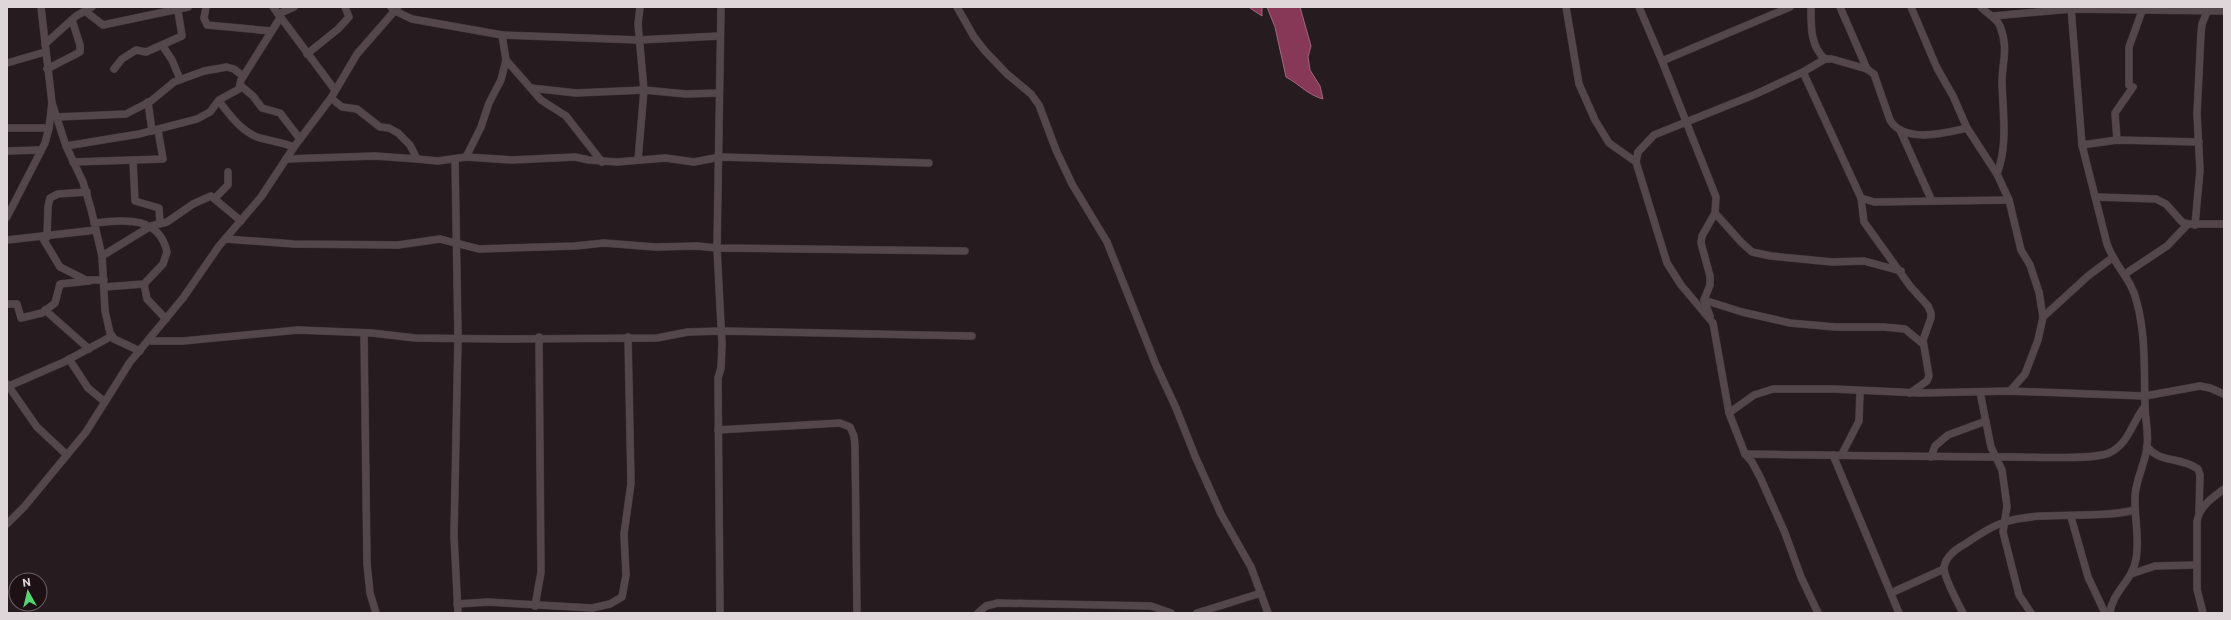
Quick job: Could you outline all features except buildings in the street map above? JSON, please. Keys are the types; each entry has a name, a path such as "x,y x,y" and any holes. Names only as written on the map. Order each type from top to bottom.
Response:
{"street":[{"path":"41,7 52,103 66,146 87,192 102,256 105,312 112,336 140,351"},
{"path":"7,63 45,48 72,20 89,8 103,25 178,11 188,7"},
{"path":"206,7 204,18 207,25 271,30"},
{"path":"273,7 335,90"},
{"path":"66,146 155,131 205,116 219,101 238,89 243,76 260,52 279,16 294,7"},
{"path":"307,54 334,33 349,17 345,7"},
{"path":"638,160 644,90 638,24 640,7"},
{"path":"720,613 718,378 721,368 721,331 717,248 720,156 719,93 721,7"},
{"path":"957,7 974,36 986,51 1007,74 1031,94 1040,105 1056,150 1072,184 1107,242 1156,365 1176,408 1195,456 1221,514 1251,567 1268,613"},
{"path":"1566,7 1582,95 1609,143 1636,162"},
{"path":"1639,7 1688,121 1713,184 1716,197 1715,213 1702,236 1701,242 1710,276 1710,285 1704,300 1714,323 1729,413 1745,454 1752,462 1760,476 1818,613"},
{"path":"1662,61 1790,7"},
{"path":"1810,7 1813,40 1816,49 1825,59"},
{"path":"1840,7 1867,69"},
{"path":"1911,7 1967,128 1997,174 2009,200 2021,250 2030,265 2039,292 2043,317 2038,340 2025,374 2010,391"},
{"path":"1981,7 1993,16 1999,24 2006,52 2002,76 2004,150 1997,174"},
{"path":"7,524 24,507 86,432 122,374 166,319 225,239 261,197 294,147 331,98 357,54 394,8 412,19 502,34 639,40 720,36"},
{"path":"1993,16 2071,8 2142,11 2208,9 2224,11"},
{"path":"2071,8 2082,145 2096,197 2101,223 2112,258 2125,274 2133,289 2142,324 2147,446 2137,482 2135,510 2137,557 2131,574 2112,602 2110,613"},
{"path":"2125,274 2167,246 2191,225 2199,188 2199,142 2197,114 2201,33 2202,24 2208,9"},
{"path":"114,69 122,59 136,50 141,49 146,52 182,36 178,11"},
{"path":"2117,140 2115,113 2131,86 2129,47 2142,11"},
{"path":"47,69 80,52 80,45 72,20"},
{"path":"466,157 481,127 489,103 501,80 506,60 502,34"},
{"path":"162,45 172,60 180,79"},
{"path":"1714,323 1681,285 1667,263 1636,162 1638,152 1654,135 1756,94 1825,59 1832,59 1867,69 1874,74 1890,120 1894,126 1900,130 1916,134 1940,134 1967,128"},
{"path":"506,60 541,100 566,116 602,162"},
{"path":"57,117 93,114 120,116 148,102 164,88 180,79 204,70 221,67 234,69 243,76"},
{"path":"1802,72 1861,198 1864,222 1931,313 1923,344 1929,376 1926,381 1910,393"},
{"path":"240,86 253,96 262,108 280,113 300,139"},
{"path":"531,88 576,93 644,90 686,94 719,93"},
{"path":"331,98 342,107 357,109 380,127 389,128 398,133 410,145 418,159"},
{"path":"219,101 236,122 247,132 294,147"},
{"path":"73,162 133,161 163,158 148,102"},
{"path":"7,217 40,150 49,128 52,103"},
{"path":"7,128 49,128"},
{"path":"1900,130 1931,199"},
{"path":"2082,145 2117,140 2199,142"},
{"path":"7,151 40,150"},
{"path":"286,159 375,156 438,161 466,157 512,160 575,157 602,162 665,158 694,162 720,156 929,163"},
{"path":"455,159 458,338 454,536 458,613"},
{"path":"133,161 135,201 158,208 160,223"},
{"path":"215,198 228,185 228,172"},
{"path":"87,192 58,194 50,198 45,237 60,267 89,281"},
{"path":"102,256 151,226 169,220 193,204 211,196 241,221"},
{"path":"2096,197 2156,199 2166,204 2182,222 2191,225 2224,224"},
{"path":"1861,198 1874,202 1931,199 2009,200"},
{"path":"1715,213 1752,252 1771,256 1832,262 1864,261 1901,271"},
{"path":"7,240 45,237 118,220 151,226 165,247 166,256 163,264 144,284 89,281 60,284 55,303 38,314 22,318 19,316 17,304 7,304"},
{"path":"225,239 294,244 398,245 440,239 456,242 467,248 479,249 566,247 604,243 655,247 697,246 717,248 965,251"},
{"path":"2043,317 2088,276 2112,258"},
{"path":"144,284 147,299 166,319"},
{"path":"1704,300 1742,312 1790,323 1835,327 1884,327 1905,329 1923,344"},
{"path":"45,310 89,349"},
{"path":"149,341 183,341 298,330 364,333 415,338 657,338 688,332 721,331 972,336"},
{"path":"364,333 367,564 370,593 376,613"},
{"path":"67,455 37,427 8,385 69,359 112,336"},
{"path":"535,606 541,572 539,337"},
{"path":"457,604 488,602 592,610 610,604 622,597 626,576 624,534 631,483 628,337"},
{"path":"69,359 88,388 105,402"},
{"path":"1729,413 1754,395 1773,389 1910,393 2010,391 2145,396 2200,386 2210,388 2224,394"},
{"path":"1842,454 1859,421 1860,391"},
{"path":"1980,392 1991,447 2002,470 2006,494 2007,514 2003,532 2019,595 2031,613"},
{"path":"1745,454 1842,454 1931,457 2070,457 2107,454 2120,447 2136,416 2145,406"},
{"path":"1931,457 1935,446 1948,435 1986,421"},
{"path":"718,430 840,423 850,427 854,436 855,446 857,613"},
{"path":"2147,446 2158,456 2182,460 2198,469 2200,475 2199,512 2196,531 2196,565 2197,589 2203,613"},
{"path":"1833,455 1899,613"},
{"path":"2199,512 2209,500 2224,488"},
{"path":"1963,613 1944,569 1946,561 1954,551 2004,522 2020,518 2117,514 2135,510"},
{"path":"2071,517 2088,577 2105,613"},
{"path":"2131,574 2155,566 2196,565"},
{"path":"1891,593 1944,569"},
{"path":"1197,613 1217,610 1261,593"},
{"path":"978,613 986,606 998,603 1151,606 1170,613"}],"shaded area":[{"path":"1262,7 1262,16 1250,8"},
{"path":"1267,7 1300,7 1311,46 1308,57 1310,70 1320,86 1323,99 1313,95 1286,77 1275,27"}]}
